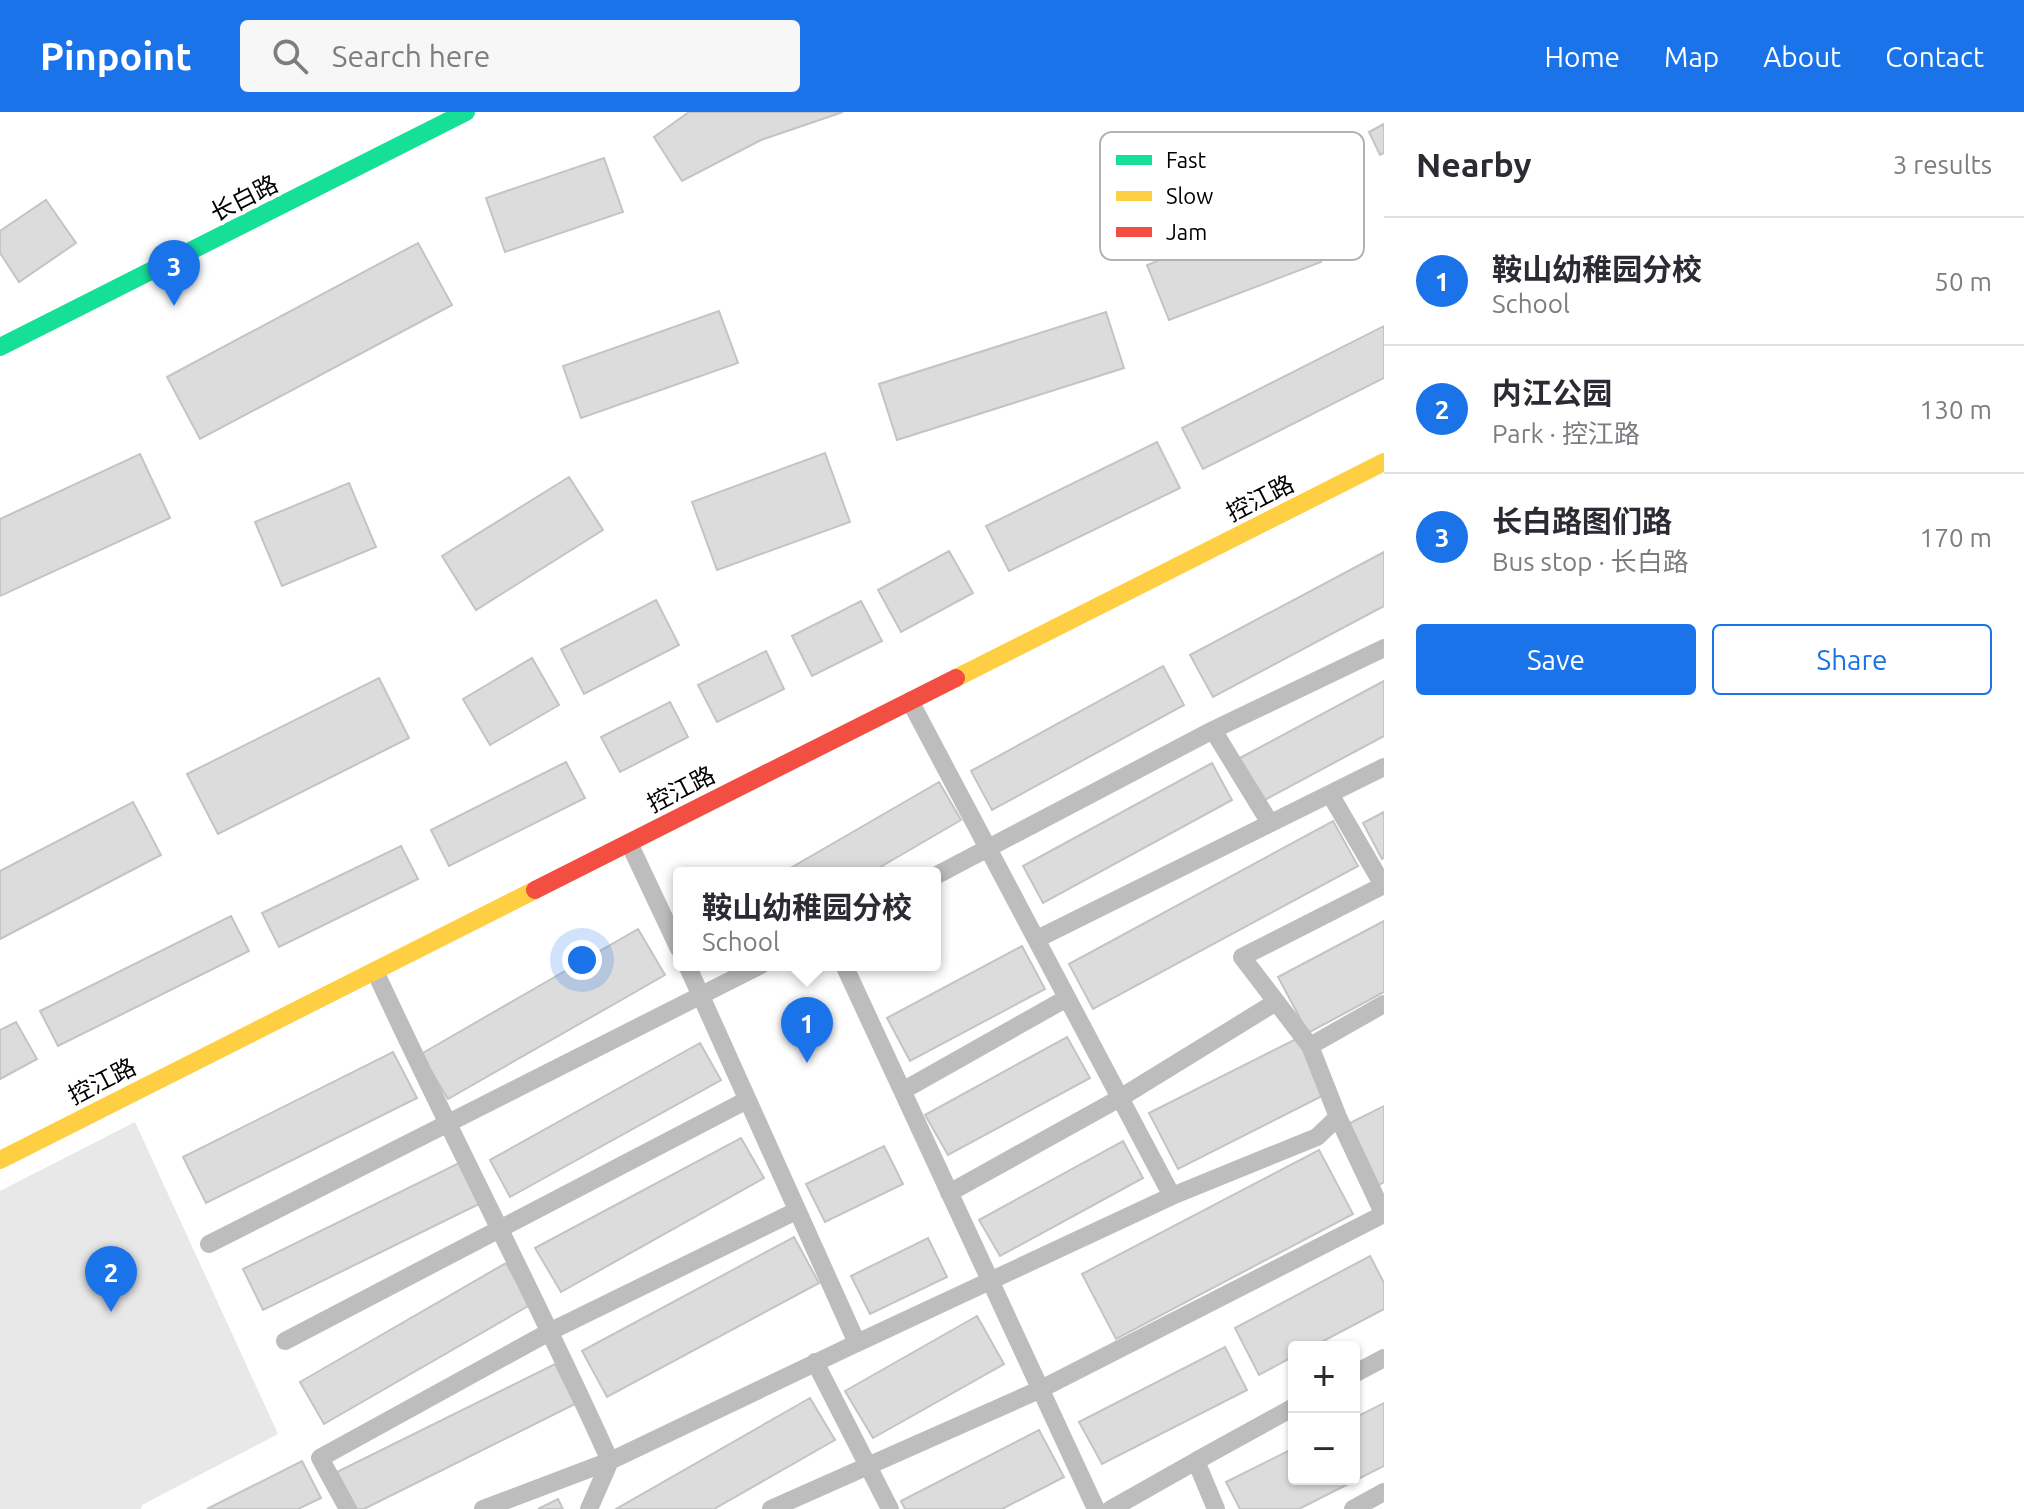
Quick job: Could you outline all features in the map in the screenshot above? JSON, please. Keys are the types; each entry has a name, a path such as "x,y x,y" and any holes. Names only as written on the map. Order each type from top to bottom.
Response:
{"main road":[{"name":"长白路","path":"0,347 466,112"},
{"name":"控江路","path":"0,1160 1384,462"}],"lane":[{"path":"941,873 1213,730 1384,648"},
{"path":"910,701 1172,1196"},
{"path":"1213,730 1270,823"},
{"path":"1037,939 1384,767"},
{"path":"771,1509 1039,1390 1384,1215 1338,1117 1310,1046 1242,957 1383,885 1330,794"},
{"path":"629,843 673,936"},
{"path":"374,969 445,1122 551,1331 610,1461 589,1509"},
{"path":"690,971 857,1343"},
{"path":"209,1244 749,971"},
{"path":"847,971 904,1090 988,1282 1096,1509"},
{"path":"904,1090 1067,998"},
{"path":"949,1193 1120,1098 1276,1002"},
{"path":"1310,1046 1384,1004"},
{"path":"285,1341 747,1100"},
{"path":"483,1509 610,1461 1172,1196 1317,1137 1338,1117"},
{"path":"348,1509 320,1458 551,1331 796,1211"},
{"path":"1360,1371 1384,1358"},
{"path":"815,1362 890,1509"},
{"path":"1111,1509 1288,1410"},
{"path":"1196,1461 1216,1509"},
{"path":"1353,1509 1384,1492"}],"shaded area":[{"path":"135,1122 278,1434 142,1505 141,1509 0,1509 0,1191"}],"building":[{"path":"689,112 843,112 761,140 682,181 654,137"},
{"path":"1384,124 1384,153 1380,155 1369,132"},
{"path":"604,158 623,212 505,252 486,198"},
{"path":"46,200 76,243 19,282 0,253 0,231"},
{"path":"418,243 452,305 200,439 167,377"},
{"path":"1160,260 1321,262 1169,320 1147,265"},
{"path":"719,311 738,363 581,418 563,366"},
{"path":"1106,312 1124,368 897,440 879,384"},
{"path":"1384,326 1384,378 1203,469 1182,428"},
{"path":"1157,442 1180,488 1009,571 986,526"},
{"path":"825,453 850,522 717,570 692,502"},
{"path":"140,454 170,518 0,596 0,519"},
{"path":"569,477 603,530 476,610 442,556"},
{"path":"349,483 376,547 282,586 255,522"},
{"path":"949,551 973,593 901,632 878,590"},
{"path":"1384,552 1384,606 1213,697 1190,655"},
{"path":"656,600 679,645 584,694 561,649"},
{"path":"861,601 882,641 812,676 792,636"},
{"path":"766,651 784,689 717,722 698,685"},
{"path":"532,658 559,705 490,745 463,699"},
{"path":"1163,666 1184,705 992,810 971,771"},
{"path":"379,678 409,738 218,834 187,774"},
{"path":"1384,681 1384,736 1261,802 1238,759"},
{"path":"670,702 688,737 620,772 601,737"},
{"path":"566,762 585,798 449,866 431,830"},
{"path":"1212,763 1232,800 1043,903 1023,866"},
{"path":"939,782 961,820 880,867 792,867"},
{"path":"133,802 161,855 0,939 0,871"},
{"path":"1384,812 1384,857 1382,859 1363,823"},
{"path":"1333,821 1358,866 1093,1009 1069,964"},
{"path":"401,846 418,879 279,947 262,913"},
{"path":"231,916 249,951 58,1046 40,1011"},
{"path":"1384,921 1384,992 1308,1033 1278,977"},
{"path":"638,929 665,975 448,1099 421,1054"},
{"path":"1022,946 1045,989 910,1061 887,1018"},
{"path":"16,1022 37,1059 0,1079 0,1030"},
{"path":"1067,1037 1090,1078 948,1155 925,1115"},
{"path":"1298,1038 1326,1094 1178,1169 1149,1113"},
{"path":"700,1043 721,1080 510,1197 490,1160"},
{"path":"393,1052 417,1098 206,1203 183,1157"},
{"path":"1384,1106 1384,1182 1377,1186 1346,1125"},
{"path":"741,1138 764,1178 561,1292 535,1248"},
{"path":"1123,1141 1143,1178 1000,1256 979,1220"},
{"path":"884,1146 903,1184 825,1222 806,1184"},
{"path":"1319,1150 1353,1214 1116,1339 1082,1274"},
{"path":"459,1163 479,1204 263,1310 243,1269"},
{"path":"794,1237 819,1283 607,1397 582,1351"},
{"path":"928,1238 947,1277 870,1314 851,1276"},
{"path":"1370,1256 1384,1283 1384,1309 1323,1341 1288,1341 1288,1359 1259,1375 1235,1328"},
{"path":"506,1263 530,1305 324,1424 300,1382"},
{"path":"977,1316 1004,1364 873,1438 845,1391"},
{"path":"1225,1347 1247,1390 1102,1464 1079,1422"},
{"path":"555,1364 575,1404 364,1509 356,1509 337,1472"},
{"path":"810,1398 835,1440 714,1509 616,1509"},
{"path":"1384,1403 1384,1466 1360,1478 1360,1415"},
{"path":"1039,1430 1064,1477 1002,1509 905,1509 901,1501"},
{"path":"1288,1451 1288,1485 1346,1485 1299,1509 1240,1509 1226,1482"},
{"path":"302,1461 321,1498 298,1509 207,1509"},
{"path":"558,1499 563,1509 538,1509"}],"traffic: fast":[{"path":"0,347 466,112"}],"traffic: slow":[{"path":"956,678 1384,462"},
{"path":"0,1160 535,890"}],"traffic: jam":[{"path":"535,890 956,678"}],"place":[{"name":"长白路图们路","path":"174,306"},
{"name":"鞍山幼稚园分校","path":"807,1063"},
{"name":"内江公园","path":"111,1312"}]}
